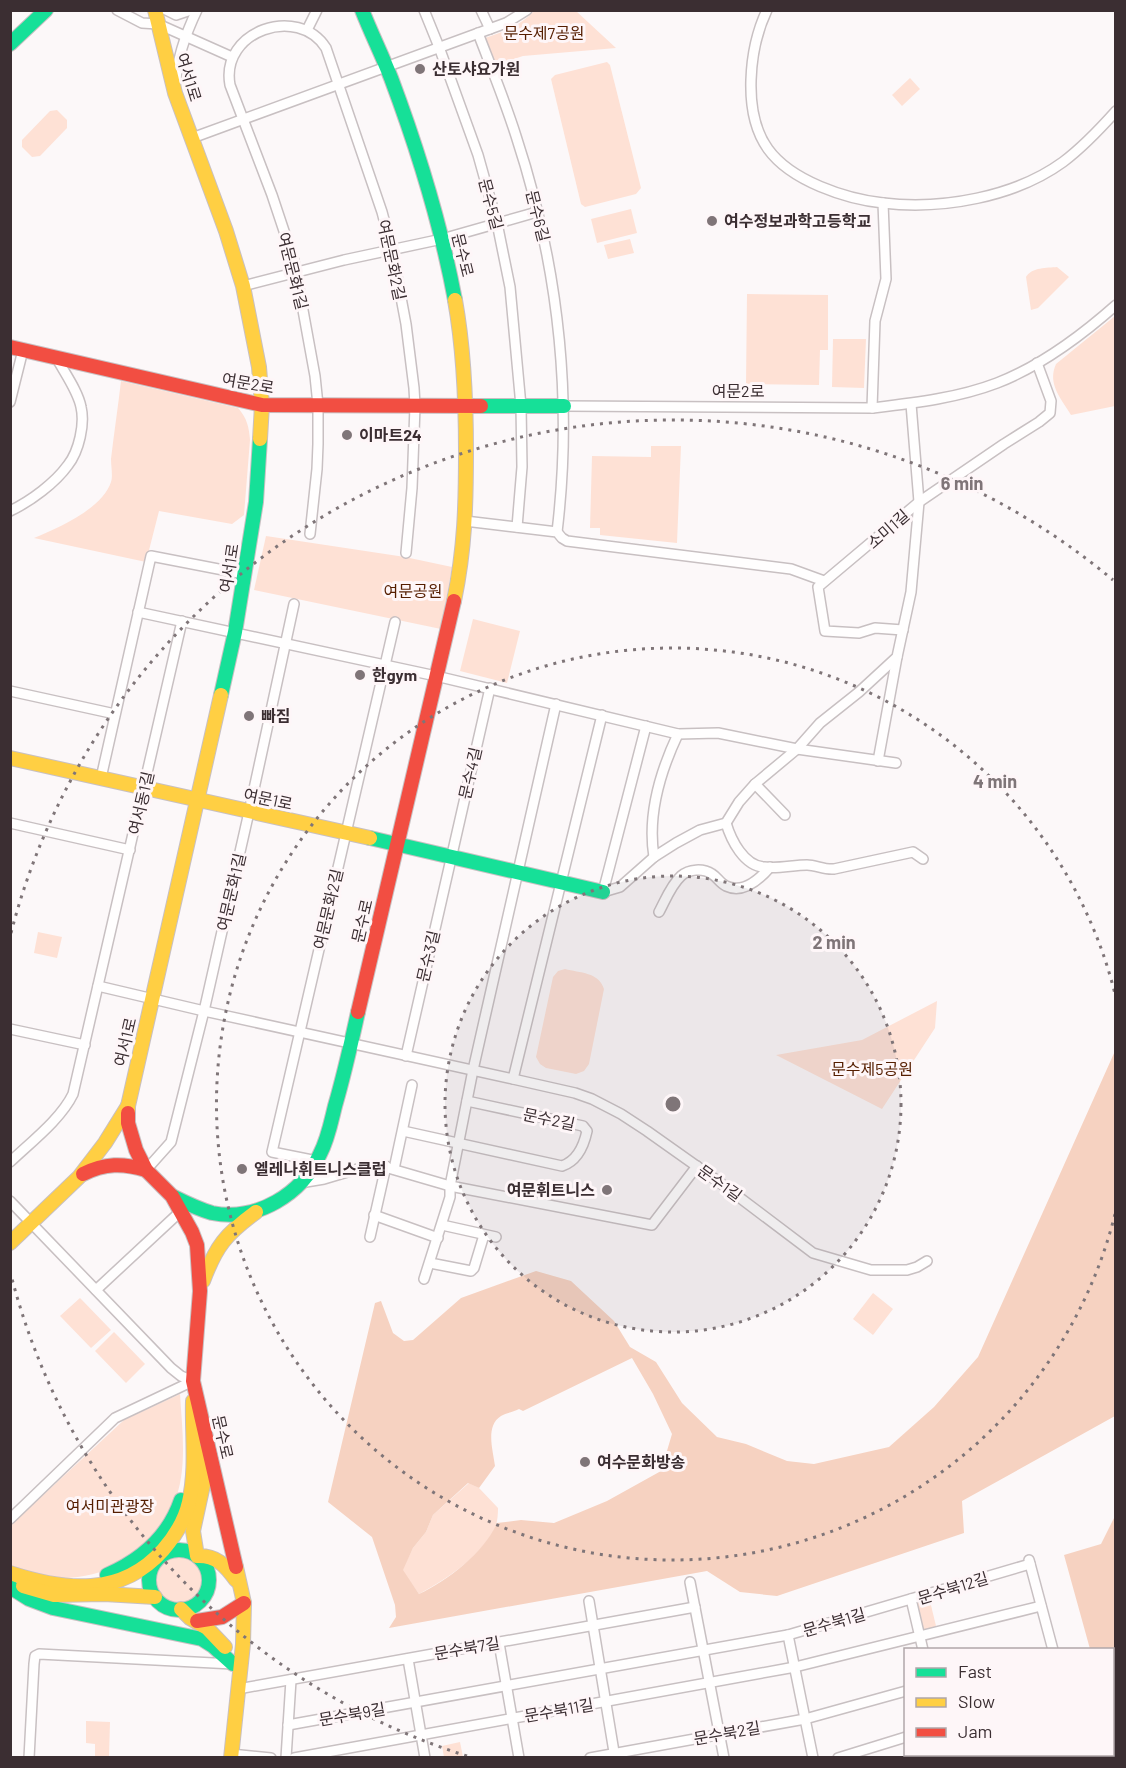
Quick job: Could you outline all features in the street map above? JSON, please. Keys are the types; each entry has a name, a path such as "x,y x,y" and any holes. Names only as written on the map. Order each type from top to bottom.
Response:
{"street":[{"path":"10,44 46,10"},
{"path":"117,10 142,23 156,17 185,36 232,57 243,42 262,31 281,26 307,30 317,10"},
{"path":"166,10 176,15 191,10"},
{"path":"175,93 177,70 185,36 197,10"},
{"path":"356,10 364,17"},
{"name":"문수5길","path":"424,10 478,155 497,222 510,287 520,406"},
{"path":"481,10 489,29"},
{"path":"192,138 387,68 515,19 527,10"},
{"path":"767,10 755,44 751,84 754,115 767,147 784,165 799,175 852,198 884,203 925,204 999,193 1045,174 1062,163 1087,142 1116,111"},
{"name":"여서1로","path":"146,1170 131,1135 128,1106 235,632 256,502 262,405 259,367 243,286 226,231 175,93 156,17"},
{"name":"문수로","path":"172,1196 189,1206 203,1210 233,1214 258,1211 272,1206 300,1183 317,1161 351,1044 458,580 465,521 466,406 458,315 452,280 427,184 387,68 364,17"},
{"name":"여문문화2길","path":"307,30 318,36 326,48 370,176 392,250 406,324 414,388 412,488 406,553"},
{"name":"문수6길","path":"478,33 516,136 550,265 564,406"},
{"name":"여문문화1길","path":"232,57 229,67 230,85 272,195 297,273 315,376 318,405 317,469 310,534"},
{"path":"872,408 875,321 886,279 884,203"},
{"path":"243,286 442,238 537,212"},
{"name":"여문2로","path":"17,348 262,405 872,408 911,404 980,388 1018,374 1086,330 1116,305"},
{"path":"10,402 17,348"},
{"path":"10,511 38,493 61,473 69,465 77,446 82,421 80,403 56,357"},
{"name":"소미1길","path":"824,581 919,502 1050,413 1052,401 1037,363"},
{"path":"878,761 911,592 919,502 911,404"},
{"path":"517,527 522,467 520,406"},
{"path":"557,532 563,484 564,406"},
{"path":"465,521 557,532 567,541 791,568 824,581 818,588 825,631 859,633 875,628 903,630"},
{"path":"101,778 151,556 244,574"},
{"name":"여문문화1길","path":"146,1170 171,1142 204,1011 294,604"},
{"path":"138,612 436,676 678,734 718,733 797,749 896,763"},
{"name":"여서동1길","path":"10,1162 59,1115 76,1085 182,621"},
{"name":"여문문화2길","path":"317,1161 272,1152 395,622"},
{"path":"603,892 620,887 654,857 695,832 726,823 739,802 755,784 797,749 820,723 859,692 897,657"},
{"name":"문수4길","path":"451,857 489,688"},
{"path":"10,691 115,714"},
{"path":"424,1279 451,1195 450,1186 473,1070 556,704"},
{"path":"513,1079 602,715"},
{"path":"603,892 646,726"},
{"path":"654,857 651,837 653,813 664,765 678,734"},
{"name":"여문1로","path":"10,758 346,832 603,892"},
{"path":"755,784 784,815"},
{"path":"10,823 130,850"},
{"path":"726,823 735,844 744,856 758,866 807,865 834,869 913,852 923,859"},
{"name":"문수3길","path":"406,1056 451,857"},
{"path":"659,912 678,878 687,872 697,870 709,872 725,886 738,888 758,880 770,867"},
{"path":"98,986 152,998"},
{"name":"문수1길","path":"152,998 575,1093 599,1102 647,1131 813,1253 871,1270 907,1270 927,1261"},
{"path":"10,1029 85,1045"},
{"path":"370,1237 374,1215 403,1131 412,1085"},
{"name":"문수2길","path":"403,1131 564,1166 580,1150 587,1132 583,1126 467,1101"},
{"path":"10,1243 79,1177 105,1143 128,1106"},
{"path":"79,1177 99,1166 111,1164 146,1170 172,1196 197,1245 200,1291"},
{"path":"300,1183 375,1165 450,1186 652,1225 697,1166"},
{"path":"10,1201 177,1373 193,1381"},
{"path":"96,1290 181,1210"},
{"path":"200,1291 210,1260 219,1245 236,1227 258,1211"},
{"path":"374,1215 438,1238"},
{"path":"442,1226 496,1237"},
{"path":"429,1263 471,1271 474,1268 484,1235"},
{"name":"문수로","path":"200,1291 193,1381 241,1592 243,1644 237,1695"},
{"path":"193,1381 193,1474 190,1500 182,1523 156,1560 149,1578 154,1597 166,1606 181,1609 198,1603 207,1588 207,1570 197,1556 193,1531 203,1485 205,1434"},
{"path":"10,1519 115,1418 193,1381"},
{"path":"69,1586 127,1567 144,1555 160,1538 172,1522 180,1505 192,1426"},
{"path":"10,1573 50,1585 95,1586 117,1582 131,1576 163,1554 180,1550 197,1556 208,1555 227,1567 241,1592 235,1611 202,1625"},
{"name":"문수북12길","path":"923,1648 910,1599 1029,1562 1041,1606"},
{"path":"10,1580 54,1595 112,1594 154,1597"},
{"path":"690,1581 724,1758"},
{"path":"10,1587 29,1599 53,1608 202,1640 210,1643 233,1664"},
{"name":"문수북1길","path":"813,1758 788,1635 910,1599"},
{"path":"589,1601 615,1755 590,1758"},
{"path":"920,1636 1041,1606 1052,1648"},
{"name":"문수북7길","path":"237,1695 291,1680 695,1607"},
{"path":"181,1609 202,1625 228,1652 233,1664 237,1695 231,1756 271,1758"},
{"path":"202,1625 243,1644"},
{"path":"600,1669 788,1635"},
{"name":"문수북1길","path":"795,1667 920,1636"},
{"name":"문수북11길","path":"499,1643 519,1758"},
{"path":"29,1758 33,1664 35,1656 39,1654 233,1664"},
{"path":"408,1659 425,1758"},
{"path":"606,1702 795,1667"},
{"name":"문수북11길","path":"416,1702 600,1669"},
{"path":"286,1758 291,1680"},
{"path":"805,1719 904,1692"},
{"name":"문수북9길","path":"288,1725 416,1702"},
{"name":"문수북11길","path":"421,1735 606,1702"},
{"name":"문수북2길","path":"615,1755 805,1719"},
{"name":"문수북9길","path":"294,1758 421,1735"},
{"path":"838,1758 859,1754 904,1738"}],"green space":[{"name":"문수제7공원","path":"535,10 576,11 616,48 523,56 496,65 485,38 512,27"},
{"path":"607,62 610,65 641,188 636,194 585,207 581,204 551,79 555,75"},
{"path":"910,78 920,89 902,106 892,95"},
{"path":"57,110 67,120 67,128 40,156 32,157 22,147 22,140 50,111"},
{"path":"631,209 637,233 597,243 591,219"},
{"path":"630,239 634,253 608,259 604,245"},
{"path":"1057,267 1069,277 1038,308 1031,310 1026,277 1036,270"},
{"path":"747,294 828,295 828,350 820,350 819,385 746,384"},
{"path":"1115,316 1115,406 1071,415 1059,397 1054,384 1056,364"},
{"path":"833,339 866,339 864,388 832,387"},
{"path":"121,381 238,408 249,431 244,515 232,524 159,511 146,562 34,538 55,529 89,509 106,492 112,480 111,459"},
{"path":"651,446 681,446 677,543 600,535 600,528 590,528 592,456 651,457"},
{"name":"여문공원","path":"266,536 405,557 452,567 441,629 254,590"},
{"path":"473,619 520,631 507,683 460,671"},
{"path":"38,932 62,937 57,958 34,953"},
{"path":"565,969 593,976 602,983 604,989 589,1064 584,1071 576,1074 546,1068 536,1057 553,977 558,971"},
{"name":"문수제5공원","path":"937,1001 935,1028 882,1109 776,1055 862,1040"},
{"path":"873,1293 893,1309 873,1335 853,1319"},
{"path":"80,1298 111,1330 91,1348 60,1316"},
{"path":"114,1332 145,1364 126,1383 95,1351"},
{"name":"여서미관광장","path":"180,1394 183,1463 178,1490 166,1519 144,1547 114,1566 81,1577 39,1577 11,1565 11,1525 124,1420"},
{"path":"469,1483 479,1488 498,1508 495,1529 468,1561 449,1576 419,1594 402,1570 413,1548 426,1532 433,1515"},
{"path":"179,1557 195,1564 202,1580 195,1596 179,1603 163,1596 156,1580 163,1564"},
{"path":"929,1597 937,1630 921,1631 914,1604 917,1600"},
{"path":"86,1721 110,1722 109,1757 95,1757 95,1744 86,1743"},
{"path":"460,1742 463,1757 444,1757 442,1746"}],"shaded area":[{"path":"1115,1051 1115,1416 962,1501 964,1533 777,1596 740,1592 707,1571 389,1628 396,1617 395,1605 372,1537 328,1502 375,1303 381,1301 393,1333 404,1341 413,1340 461,1298 536,1271 571,1281 614,1321 630,1347 656,1362 682,1403 717,1437 746,1444 787,1461 814,1464 889,1447 934,1407 978,1357","holes":["632,1358 653,1394 672,1434 661,1471 607,1501 554,1523 521,1520 497,1523 483,1545 464,1565 441,1582 419,1594 403,1570 413,1548 426,1532 433,1515 468,1483 479,1488 495,1466 492,1432 496,1420 519,1409 523,1411"]},
{"path":"1115,1516 1115,1757 1004,1757 1114,1756 1114,1648 1090,1648 1064,1555 1101,1544"}],"traffic: fast":[{"path":"10,44 46,10"},
{"path":"362,10 391,78 419,160 436,216 455,300"},
{"path":"481,406 564,406"},
{"path":"221,695 235,632 256,502 260,439"},
{"path":"370,838 603,892"},
{"path":"174,1197 212,1213 229,1215 261,1209 290,1193 302,1181 312,1168 327,1136 358,1012"},
{"path":"107,1575 131,1562 161,1536 176,1513 181,1500"},
{"path":"179,1550 200,1559 209,1580 200,1601 179,1610 158,1601 149,1580 158,1559 179,1550"},
{"path":"10,1587 29,1599 53,1608 202,1639 233,1664"}],"traffic: slow":[{"path":"155,10 175,93 226,231 243,286 259,367 262,405 260,439"},
{"path":"454,601 463,544 466,470 464,375 455,300"},
{"path":"128,1113 221,695"},
{"path":"10,758 370,838"},
{"path":"10,1243 79,1177 105,1143 128,1106"},
{"path":"203,1281 213,1259 229,1234 256,1212"},
{"path":"10,1573 51,1584 91,1586 111,1583 147,1565 163,1550 179,1528 189,1502 194,1464 193,1401"},
{"path":"204,1452 203,1485 193,1531 197,1556 210,1557 220,1562 236,1580"},
{"path":"231,1758 243,1644 244,1603 236,1567"},
{"path":"23,1586 54,1595 104,1594 155,1597"},
{"path":"181,1609 190,1618 207,1628 225,1647"}],"traffic: jam":[{"path":"10,347 262,405 481,406"},
{"path":"358,1012 454,601"},
{"path":"128,1113 128,1123 136,1150 146,1170 172,1196 197,1245 200,1291 193,1381 236,1567"},
{"path":"83,1174 114,1165 146,1170"},
{"path":"197,1621 222,1617 244,1603"}],"place":[{"name":"산토샤요가원","path":"420,69"},
{"name":"여수정보과학고등학교","path":"712,221"},
{"name":"이마트24","path":"347,435"},
{"name":"한gym","path":"360,675"},
{"name":"빠짐","path":"249,716"},
{"name":"엘레나휘트니스클럽","path":"242,1169"},
{"name":"여문휘트니스","path":"607,1190"},
{"name":"여수문화방송","path":"585,1462"}]}
